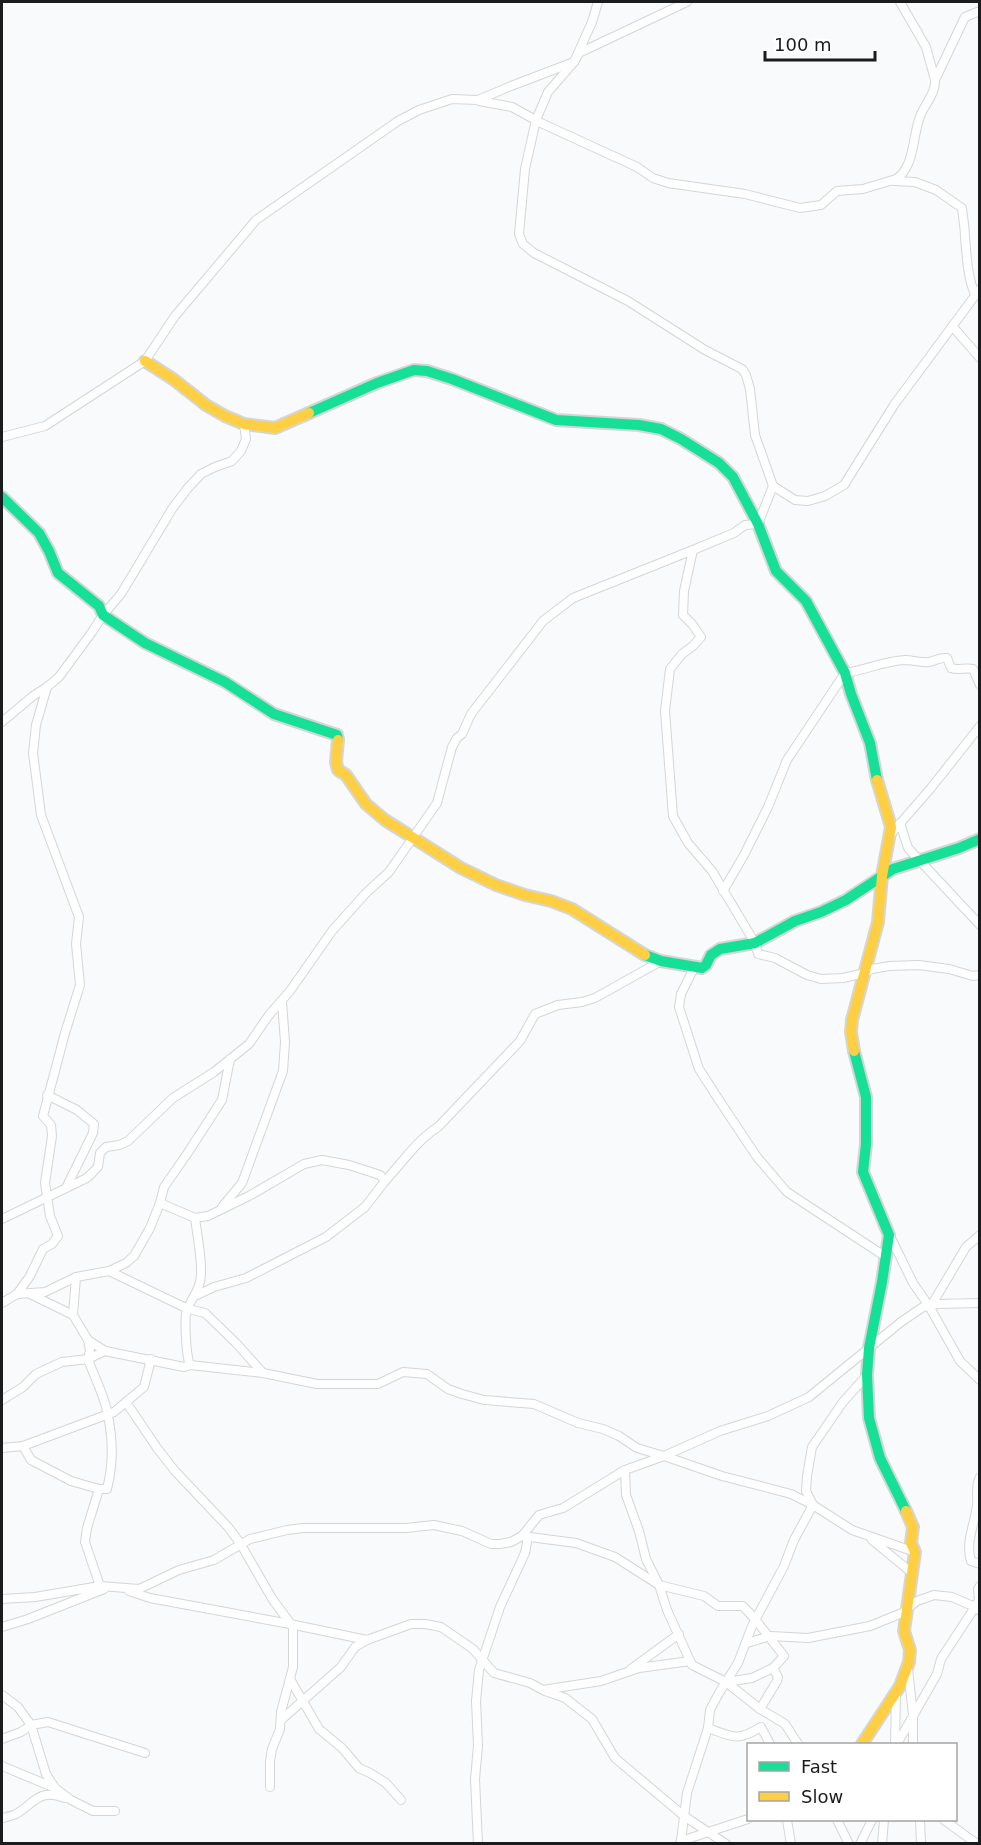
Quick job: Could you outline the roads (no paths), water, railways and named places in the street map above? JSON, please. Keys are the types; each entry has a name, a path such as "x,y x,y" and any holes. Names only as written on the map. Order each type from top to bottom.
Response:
{"street":[{"path":"478,100 574,62 592,22 598,2"},
{"path":"687,2 579,52 574,62 548,92 536,120 525,169 519,234 523,244 534,254 628,301 705,350 742,369 750,389 754,435 773,486 795,500 808,501 825,496 844,485 894,405 977,292 969,280 962,208 936,190 915,182 893,180"},
{"path":"900,2 916,26 926,47 935,80"},
{"path":"2,437 45,426 146,361 182,308 256,220 398,121 419,110 452,99 478,100 513,107 637,167 653,178 668,183 745,194 800,208 821,205 837,191 863,189 897,179 905,170 920,116 933,91 935,80 965,17 980,11"},
{"path":"953,327 980,358"},
{"path":"146,361 225,416 244,424 275,428 402,373 414,370 427,371 556,420 639,425 661,429 718,463 733,477 758,524 776,572 806,601 845,673 870,743 891,834 882,876 878,922 852,1020 851,1032 866,1097 866,1144 863,1172 889,1235 913,1283 930,1306 960,1361 980,1380"},
{"path":"2,722 33,696 48,687 70,663 103,615 121,594 172,509 187,489 201,474 232,461 241,451 246,439 244,424"},
{"path":"758,524 773,486"},
{"path":"2,498 43,538 58,573 99,606 103,615 145,643 225,682 274,714 337,735 335,763 338,770 346,775 366,804 385,820 476,876 525,895 572,909 648,957 702,968 711,955 720,949 755,943 795,921 846,900 893,869 980,839"},
{"path":"2,1219 87,1178 98,1167 100,1153 106,1147 128,1141 173,1098 249,1044 332,931 365,894 389,872 437,803 452,747 457,738 462,734 471,714 543,621 573,598 734,533 745,525 758,524"},
{"path":"693,550 684,591 682,615 701,637 682,654 670,669 665,711 673,816 688,843 712,871 755,943 758,954 775,958 807,975 821,979 865,974 872,969 889,966 919,965 949,969 973,976 980,975"},
{"path":"845,673 863,671 884,663 906,660 928,662 947,658 951,668 973,669 980,685"},
{"path":"723,891 768,807 787,760 845,673"},
{"path":"17,1294 30,1276 43,1249 52,1244 57,1236 50,1216 45,1183 52,1136 51,1125 42,1116 80,985 76,944 79,917 41,815 33,753 36,725 48,687"},
{"path":"891,834 980,726"},
{"path":"900,823 908,848 918,861 980,925"},
{"path":"195,1296 214,1287 246,1278 326,1237 365,1207 418,1143 428,1133 438,1128 520,1041 535,1014 558,1005 595,998 661,961"},
{"path":"695,966 681,994 679,1006 699,1069 719,1100 757,1157 787,1192 886,1257"},
{"path":"221,1209 242,1183 283,1071 285,1042 282,1002"},
{"path":"2,1303 17,1294 45,1292 76,1277 109,1271 126,1263 134,1256 150,1228 164,1187 222,1100 230,1059"},
{"path":"47,1095 77,1110 94,1124 93,1133 66,1188"},
{"path":"160,1203 195,1218 208,1216 249,1196 304,1164 322,1160 349,1165 380,1175 385,1181"},
{"path":"190,1365 186,1345 188,1309 195,1296 201,1275 195,1218"},
{"path":"889,1235 869,1348 867,1375 869,1418 880,1458 913,1527 911,1543 915,1552 904,1631 910,1650 908,1667 914,1715 913,1743"},
{"path":"930,1306 966,1247 980,1235"},
{"path":"109,1271 188,1309 206,1313 263,1373"},
{"path":"73,1315 76,1277"},
{"path":"23,1446 31,1460 71,1481 107,1490 112,1472 108,1414 88,1359 90,1350 88,1340 73,1315 27,1292"},
{"path":"478,1844 475,1779 478,1746 476,1701 479,1670 500,1607 525,1553 525,1537 539,1515 563,1508 625,1470 664,1456 720,1431 768,1416 809,1397 901,1322 923,1307 980,1304"},
{"path":"88,1340 105,1351 184,1367 190,1365 263,1373 317,1384 378,1384 403,1372 427,1374 448,1389 462,1394 484,1400 534,1404 578,1423 603,1429 637,1448 722,1476 792,1494 852,1530 915,1552"},
{"path":"2,1400 23,1387 36,1374 62,1362 88,1359 105,1351"},
{"path":"2,1448 23,1446 114,1412 144,1387 151,1359"},
{"path":"813,1505 807,1491 812,1447 843,1402 867,1375"},
{"path":"126,1402 175,1471 228,1527 240,1543 273,1600 293,1627 293,1667 281,1712 280,1729 272,1749 270,1787"},
{"path":"625,1470 626,1495 646,1559 692,1665 726,1682 760,1709 785,1724 797,1743"},
{"path":"980,1477 977,1482 978,1508 969,1546 971,1561 980,1564"},
{"path":"99,1489 85,1542 104,1587"},
{"path":"747,1819 680,1842 687,1793 708,1728 710,1710 738,1664 756,1620 813,1505"},
{"path":"2,1599 104,1587 139,1589 179,1570 214,1560 240,1543 267,1534 303,1528 406,1528 434,1525 462,1531 491,1544 511,1542 525,1537 576,1543 615,1557 659,1585 704,1596 718,1606 743,1606 784,1656 773,1668 752,1678 726,1682"},
{"path":"865,1534 912,1573"},
{"path":"897,1743 937,1674 941,1659 977,1609 980,1586"},
{"path":"2,1627 28,1619 104,1587"},
{"path":"125,1589 150,1598 366,1640"},
{"path":"747,1643 768,1636 808,1638 869,1627 883,1622 917,1601 934,1595 952,1597 977,1609"},
{"path":"281,1720 342,1668 355,1647 366,1640 411,1624 441,1627 472,1649 494,1673 530,1683 565,1698 592,1719 615,1758 684,1816 726,1844"},
{"path":"624,1673 679,1634"},
{"path":"543,1690 601,1681 639,1668 690,1661"},
{"path":"863,1743 896,1692 908,1667"},
{"path":"760,1709 777,1682 778,1677 773,1668"},
{"path":"290,1679 319,1729 342,1748 359,1768 386,1783 401,1800"},
{"path":"896,1692 896,1743"},
{"path":"2,1695 18,1707 31,1725 46,1774 55,1788"},
{"path":"2,1739 21,1732 31,1725 48,1722 145,1753"},
{"path":"708,1728 736,1738 750,1734 761,1727 769,1743"},
{"path":"2,1766 55,1788 71,1800"},
{"path":"2,1818 15,1815 36,1797 56,1795 93,1811 116,1811"},
{"path":"787,1821 791,1844"},
{"path":"838,1821 849,1844"},
{"path":"860,1844 872,1821"},
{"path":"882,1844 884,1821"},
{"path":"920,1821 921,1844"},
{"path":"945,1821 977,1844"}]}
